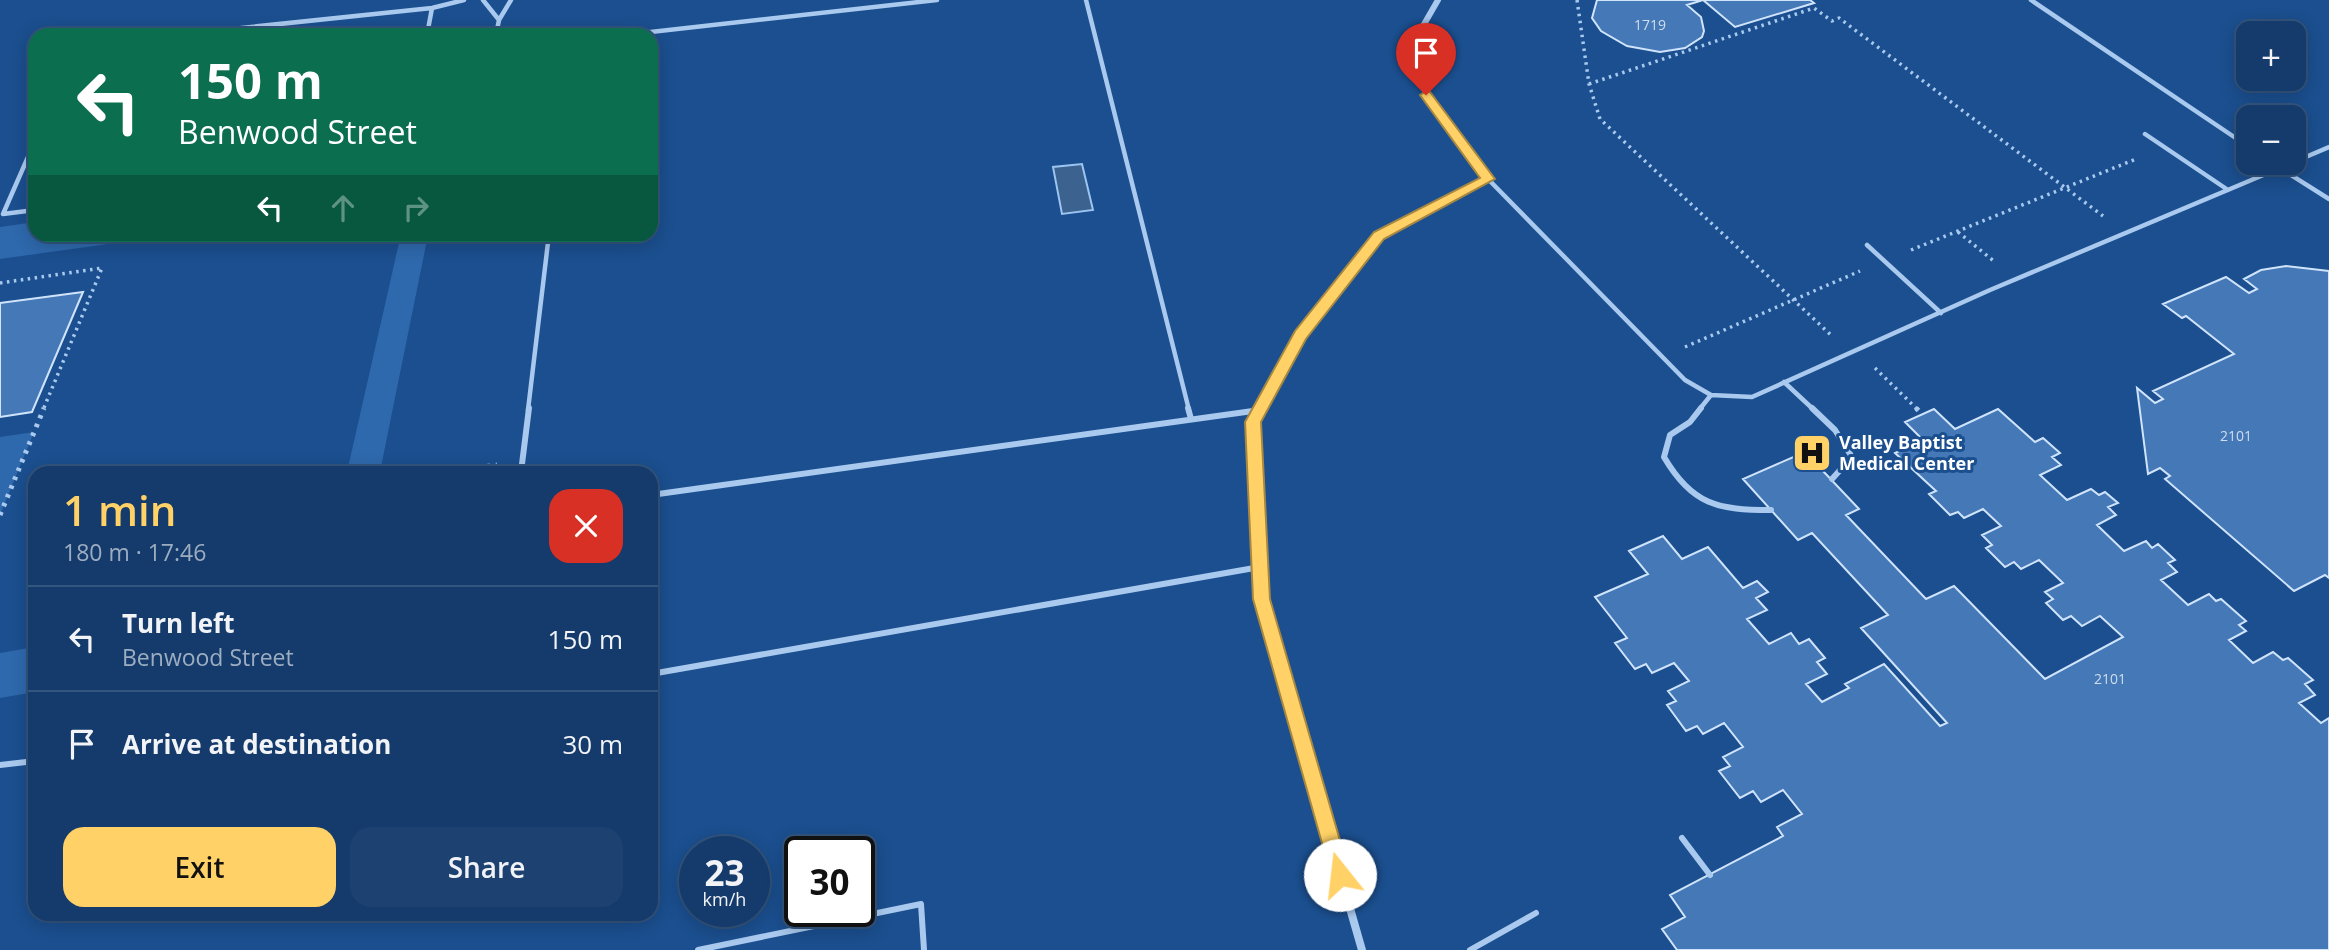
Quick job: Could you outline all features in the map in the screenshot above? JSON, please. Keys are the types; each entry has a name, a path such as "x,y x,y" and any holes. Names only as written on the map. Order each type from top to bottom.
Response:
{"street":[{"path":"1362,950 1261,599 1253,422 1301,335 1379,236 1488,179 1426,95 1423,26 1438,0"}],"lane":[{"path":"241,28 432,8 464,0"},
{"path":"483,0 499,20"},
{"path":"497,28 511,0"},
{"path":"658,31 937,0"},
{"path":"1086,0 1191,419"},
{"path":"2031,0 2236,138"},
{"path":"428,28 432,8"},
{"path":"2145,134 2228,190"},
{"path":"2306,157 2329,147"},
{"path":"2,214 28,156"},
{"path":"1488,179 1685,380 1711,395 1752,397 2017,279 2263,175"},
{"path":"2291,175 2329,199"},
{"path":"2,214 28,211"},
{"path":"522,466 548,242"},
{"path":"1867,245 1941,313"},
{"path":"1784,383 1835,430 1852,457 1832,480"},
{"path":"1711,395 1690,422 1670,435 1664,457 1675,478 1691,495 1728,511 1771,509"},
{"path":"658,494 1260,410"},
{"path":"658,673 1260,567"},
{"path":"0,765 28,762"},
{"path":"1682,838 1710,875"},
{"path":"698,950 921,904 924,950"},
{"path":"1470,950 1536,913"}],"path":[{"path":"1577,0 1588,84 1601,119 1833,336 1880,372 1922,414"},
{"path":"1588,84 1814,8 1832,21 1839,18 2126,233"},
{"path":"1958,231 2017,279"},
{"path":"0,289 1,282 102,268 0,515"},
{"path":"489,466 522,461"}],"shaded area":[{"path":"1082,164 1093,210 1062,214 1053,167"},
{"path":"28,223 28,242 123,242 0,259 0,227"},
{"path":"399,242 427,242 381,466 348,466"},
{"path":"34,432 0,515 0,437"},
{"path":"28,648 28,693 0,698 0,653"}],"building":[{"path":"1597,0 1703,0 1687,5 1701,17 1704,31 1702,37 1685,48 1660,52 1627,46 1601,31 1592,18"},
{"path":"1703,0 1810,0 1814,3 1735,27"},
{"path":"2286,266 2329,271 2329,578 2325,575 2294,591 2165,479 2170,476 2160,468 2148,474 2137,388 2155,403 2163,399 2153,391 2234,354 2186,316 2182,318 2163,304 2226,277 2249,293 2257,289 2244,279 2261,270"},
{"path":"83,292 32,412 0,417 0,303"},
{"path":"1934,409 1955,429 1998,409 2035,442 2043,438 2060,453 2052,457 2061,465 2040,475 2067,500 2091,489 2099,495 2105,492 2118,503 2108,507 2116,515 2097,525 2124,551 2146,541 2152,548 2158,544 2175,560 2168,563 2177,572 2161,580 2188,605 2209,594 2216,601 2221,599 2246,621 2239,625 2246,631 2229,640 2253,663 2273,652 2283,660 2288,658 2313,680 2305,684 2315,695 2299,703 2321,723 2329,718 2329,950 1677,950 1662,929 1685,917 1670,895 1783,836 1777,827 1802,814 1783,790 1761,802 1753,791 1740,798 1719,771 1730,766 1723,757 1743,747 1724,723 1703,734 1697,726 1686,731 1667,705 1676,701 1668,691 1689,681 1674,663 1652,673 1646,664 1635,669 1615,643 1627,638 1595,597 1648,574 1629,551 1663,536 1682,559 1708,547 1743,588 1757,581 1768,592 1756,598 1767,610 1747,619 1769,644 1791,633 1799,644 1809,639 1825,658 1817,662 1827,674 1806,684 1822,702 1849,688 1845,684 1884,664 1940,726 1947,723 1861,628 1888,615 1812,533 1798,540 1743,479 1805,452 1859,509 1846,515 1926,599 1954,586 2045,679 2123,637 2100,616 2082,626 2071,616 2063,620 2046,603 2053,599 2045,592 2063,583 2039,560 2021,569 2014,562 2005,567 1986,548 1992,545 1982,535 2001,526 1983,509 1964,518 1958,512 1950,515 1929,494 1936,491 1895,453 1923,440 1905,422"}],"place":[{"name":"Valley Baptist Medical Center","path":"1812,453"}],"route":[{"path":"1340,875 1261,599 1253,422 1301,335 1379,236 1488,179 1426,95"}]}
